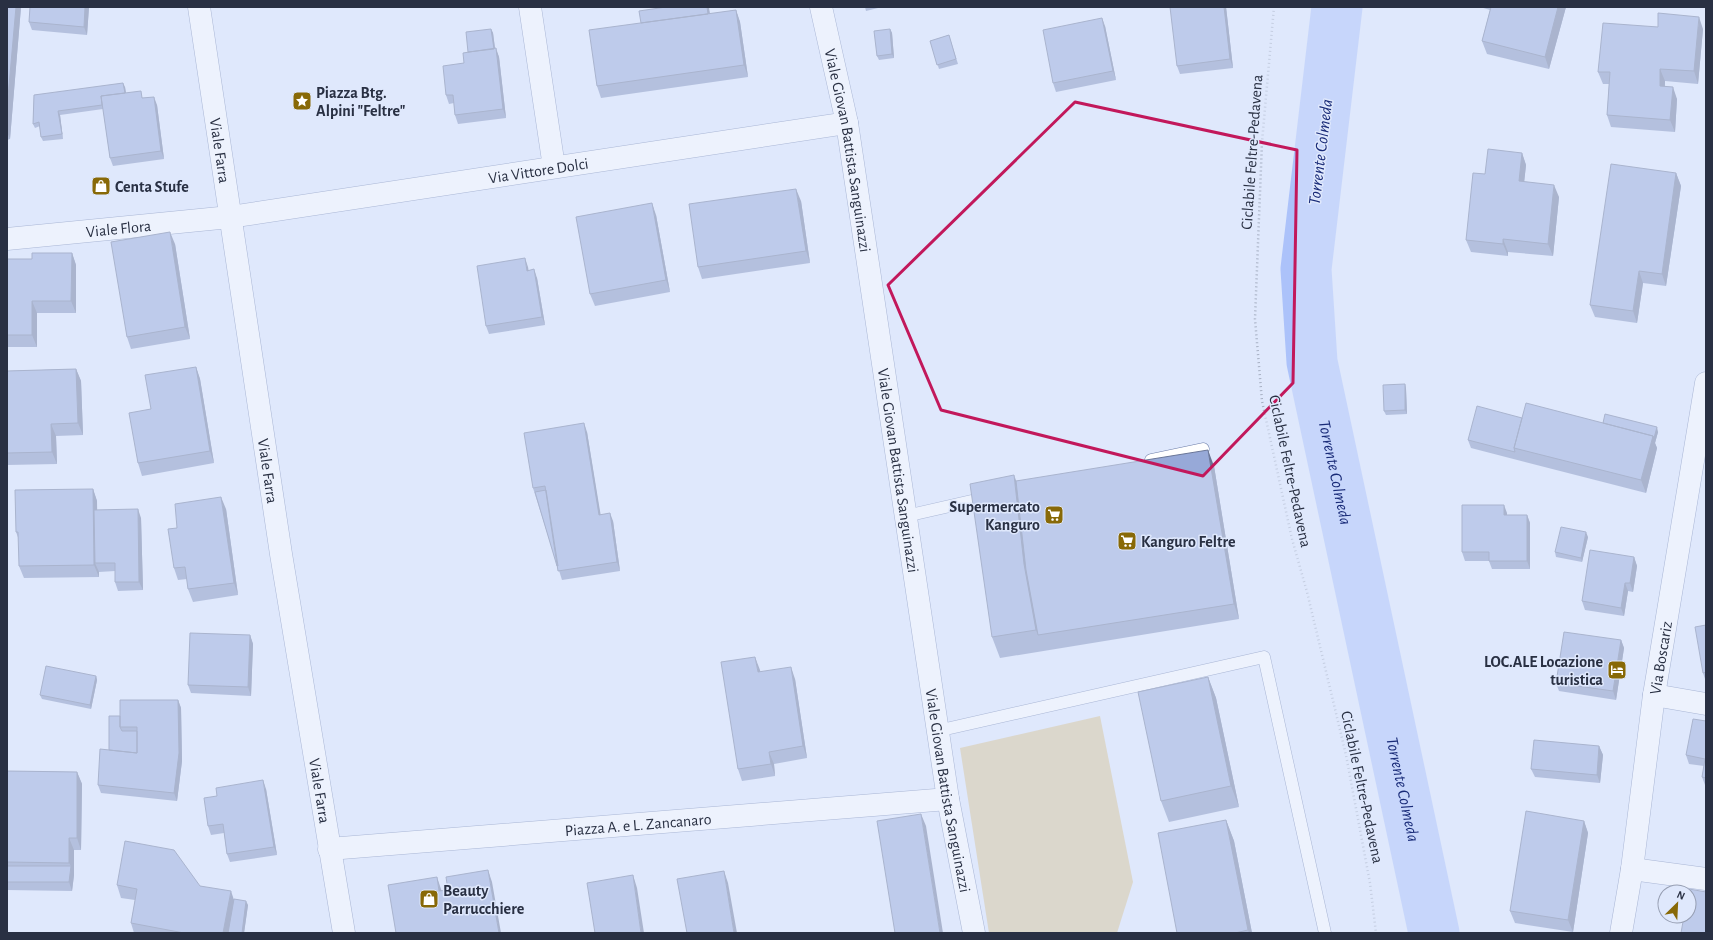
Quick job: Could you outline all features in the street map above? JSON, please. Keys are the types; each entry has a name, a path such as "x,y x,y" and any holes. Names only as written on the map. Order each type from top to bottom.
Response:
{"street":[{"name":"Viale Farra","path":"199,7 281,554 344,933"},
{"path":"530,7 554,167"},
{"name":"Viale Giovan Battista Sanguinazzi","path":"821,7 847,123 937,731 948,799 974,933"},
{"name":"Via Vittore Dolci","path":"230,217 847,123"},
{"name":"Viale Flora","path":"7,239 230,217"},
{"name":"Via Boscariz","path":"1621,933 1632,869 1654,695 1706,383"},
{"path":"1654,695 1706,704"},
{"name":"Piazza A. e L. Zancanaro","path":"329,849 948,799"},
{"path":"1632,869 1706,879"}],"lane":[{"path":"1142,462 1203,449"},
{"path":"906,516 998,495"},
{"path":"937,731 1264,657 1325,933"}],"path":[{"name":"Ciclabile Feltre-Pedavena","path":"1274,7 1262,142 1256,282 1255,319 1262,401 1292,539 1307,592 1346,755 1370,883 1376,933"}],"highlighted area":[{"path":"1075,102 1297,150 1293,383 1203,476 941,410 888,285"}],"shaded area":[{"path":"1100,716 1133,882 1117,933 989,933 960,748"}],"building":[{"path":"7,7 16,7 7,108"},
{"path":"30,7 85,7 84,27 29,22"},
{"path":"666,7 707,7 708,14 641,23 639,11"},
{"path":"1170,7 1224,7 1230,59 1177,66"},
{"path":"1491,7 1558,7 1545,57 1482,41"},
{"path":"736,10 744,65 597,86 589,30"},
{"path":"1658,13 1699,17 1694,71 1660,69 1660,86 1673,87 1670,120 1607,115 1610,72 1598,72 1603,23 1658,27"},
{"path":"1102,18 1113,71 1053,83 1043,30"},
{"path":"491,29 494,49 468,52 466,32"},
{"path":"890,29 892,54 877,56 874,31"},
{"path":"949,35 956,59 937,65 930,41"},
{"path":"496,48 503,109 455,115 453,95 446,95 443,66 464,63 463,53"},
{"path":"123,83 125,93 101,96 102,105 58,111 62,134 41,137 39,122 33,124 34,95"},
{"path":"141,91 142,98 154,97 161,151 110,158 101,96"},
{"path":"1488,149 1522,153 1519,181 1554,185 1548,244 1503,239 1503,244 1466,240 1473,173 1485,174"},
{"path":"1611,164 1676,173 1662,274 1639,271 1633,311 1590,305"},
{"path":"796,189 806,251 698,267 689,204"},
{"path":"652,203 666,280 590,294 576,217"},
{"path":"170,232 185,327 127,337 111,242"},
{"path":"32,253 72,253 71,301 32,301 32,335 7,335 7,259 32,259"},
{"path":"525,258 527,271 534,269 542,317 486,326 477,266"},
{"path":"196,367 210,451 138,463 129,413 151,409 145,375"},
{"path":"76,369 78,423 51,424 52,452 7,453 7,371"},
{"path":"1405,384 1405,410 1384,411 1383,385"},
{"path":"1526,403 1653,436 1641,480 1514,448"},
{"path":"1477,406 1522,418 1514,448 1515,452 1468,440"},
{"path":"1605,414 1657,427 1654,438 1653,436 1603,423"},
{"path":"584,423 599,515 610,513 617,562 558,571 545,486 533,488 524,433"},
{"name":"Kanguro Feltre","path":"1208,450 1234,604 1038,635 1026,570 1016,481"},
{"path":"1014,475 1024,564 1036,630 992,637 970,484"},
{"path":"93,489 94,565 19,566 18,532 16,532 15,490"},
{"path":"546,490 558,566 535,492"},
{"path":"221,497 234,583 188,589 185,567 174,568 168,529 177,528 175,504"},
{"path":"1462,505 1504,505 1504,515 1527,515 1527,561 1489,561 1489,552 1462,552"},
{"path":"138,509 139,582 115,582 115,563 95,563 94,510"},
{"path":"1561,527 1586,532 1581,558 1555,552"},
{"path":"1590,550 1634,557 1630,583 1625,583 1621,608 1582,601"},
{"path":"1706,625 1706,672 1703,673 1695,627"},
{"path":"1564,632 1621,640 1613,691 1556,683"},
{"path":"190,633 250,635 248,687 188,685"},
{"path":"755,657 758,672 791,667 803,746 769,752 771,764 738,769 721,662"},
{"path":"46,666 96,676 90,705 40,695"},
{"path":"1208,677 1231,786 1161,801 1138,692"},
{"path":"120,700 178,700 179,753 174,793 98,785 100,749 137,753 137,727 120,727"},
{"path":"109,716 120,716 120,727 122,731 137,731 137,753 109,750"},
{"path":"1693,719 1706,721 1706,778 1702,777 1705,759 1686,755"},
{"path":"1534,740 1599,746 1597,775 1531,769"},
{"path":"7,771 77,772 77,838 69,838 69,863 7,862"},
{"path":"263,780 274,847 227,854 223,824 208,826 204,798 217,796 216,788"},
{"path":"1526,811 1584,821 1568,920 1510,911"},
{"path":"921,814 940,933 895,933 877,821"},
{"path":"1226,820 1248,930 1235,933 1177,933 1158,833"},
{"path":"125,841 174,850 200,886 231,891 223,933 184,933 131,923 137,889 117,885"},
{"path":"7,866 71,866 69,882 7,882"},
{"path":"488,870 499,933 396,933 388,885 437,877 439,891 448,890 446,877"},
{"path":"724,871 734,933 687,933 677,879"},
{"path":"633,875 641,933 595,933 587,883"},
{"path":"1697,890 1706,892 1706,933 1681,933 1683,924 1697,924"},
{"path":"234,899 246,901 242,933 228,933"}],"waterway":[{"name":"Torrente Colmeda","path":"1337,7 1306,269 1312,362 1434,933"}],"place":[{"name":"Piazza Btg. Alpini \"Feltre\"","path":"302,101"},
{"name":"Centa Stufe","path":"101,186"},
{"name":"Supermercato Kanguro","path":"1054,515"},
{"name":"Kanguro Feltre","path":"1127,541"},
{"name":"LOC.ALE Locazione turistica","path":"1617,670"},
{"name":"Beauty Parrucchiere","path":"429,899"}]}
